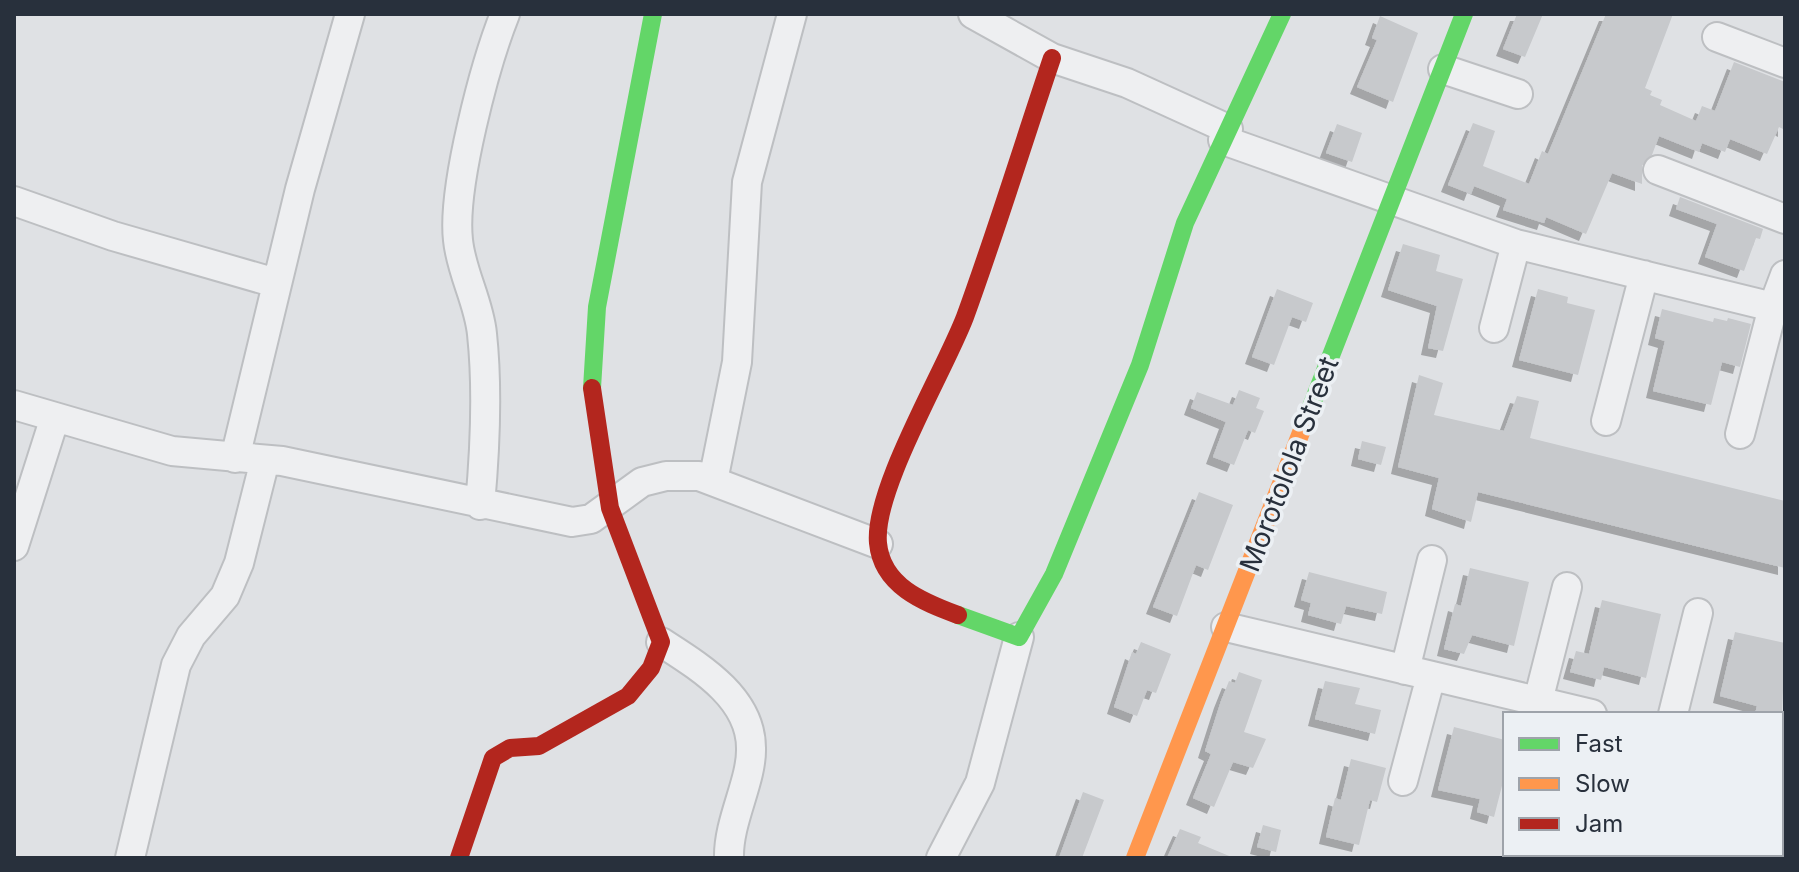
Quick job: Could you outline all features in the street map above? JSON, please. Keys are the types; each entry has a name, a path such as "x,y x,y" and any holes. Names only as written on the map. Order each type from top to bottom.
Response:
{"street":[{"path":"235,458 276,283 350,14"},
{"path":"480,505 484,458 482,333 458,240 462,176 495,39 505,14"},
{"path":"653,14 597,307 592,385 610,508 661,642 724,687 742,714 751,747 729,858"},
{"path":"713,481 737,362 747,182 792,14"},
{"path":"973,14 1052,58 1127,83 1226,134 1390,202 1516,244 1779,308"},
{"path":"941,858 980,783 1019,637 1054,574 1140,365 1185,223 1282,14"},
{"name":"Morotolola Street","path":"1135,858 1464,14"},
{"path":"1717,37 1785,63"},
{"path":"1019,637 928,604 894,583 878,544 883,501 964,319 1052,58"},
{"path":"1443,69 1518,94"},
{"path":"1658,170 1785,219"},
{"path":"14,201 113,236 276,283"},
{"path":"1494,328 1516,244"},
{"path":"1606,421 1644,275"},
{"path":"1740,434 1779,308 1785,275"},
{"path":"14,405 172,451 265,460 572,522 591,519 642,482 666,476 699,476 878,544"},
{"path":"14,546 55,417"},
{"path":"130,858 176,665 191,636 225,596 239,563 265,460"},
{"path":"1403,781 1432,560"},
{"path":"1538,701 1567,587"},
{"path":"1673,712 1698,613"},
{"path":"1226,627 1575,712"},
{"path":"459,858 493,758 510,748 539,746 628,696 651,668 661,642"}],"building":[{"path":"1517,14 1543,14 1525,57 1503,49"},
{"path":"1606,14 1673,14 1645,88 1652,91 1650,95 1662,100 1660,105 1696,121 1702,106 1715,111 1734,62 1785,82 1785,130 1779,127 1767,154 1730,139 1725,152 1702,143 1699,152 1659,136 1652,155 1642,165 1642,184 1612,173 1586,234 1546,217 1544,223 1503,210 1507,199 1474,186 1471,194 1448,185 1473,123 1495,131 1483,166 1529,184 1542,151 1548,154"},
{"path":"1380,16 1418,33 1393,102 1357,87 1377,40 1372,38"},
{"path":"1337,124 1362,133 1352,162 1326,153"},
{"path":"1680,197 1763,229 1760,239 1756,238 1744,271 1705,257 1717,224 1676,209"},
{"path":"1403,244 1440,255 1436,271 1463,279 1443,351 1428,348 1437,306 1388,290"},
{"path":"1277,289 1313,303 1306,322 1292,317 1274,365 1252,357"},
{"path":"1538,289 1568,297 1567,303 1595,310 1578,375 1519,360"},
{"path":"1662,309 1713,322 1714,318 1727,321 1728,318 1751,324 1740,367 1722,362 1711,405 1653,391 1665,341 1655,338"},
{"path":"1419,375 1443,383 1434,415 1504,431 1517,396 1539,401 1530,438 1785,501 1785,568 1478,492 1471,522 1432,509 1439,478 1398,467"},
{"path":"1239,390 1260,398 1256,408 1264,411 1255,433 1248,430 1234,465 1213,457 1226,422 1191,408 1197,392 1233,405"},
{"path":"1362,441 1386,447 1381,465 1358,459"},
{"path":"1199,492 1233,505 1208,570 1196,565 1177,616 1153,607"},
{"path":"1470,568 1529,582 1514,646 1472,635 1464,654 1444,649 1455,604 1461,606"},
{"path":"1309,572 1387,592 1382,614 1346,606 1341,624 1308,615 1311,603 1301,600"},
{"path":"1602,600 1661,614 1646,678 1604,667 1601,680 1570,672 1576,651 1589,654"},
{"path":"1735,632 1785,643 1782,712 1756,712 1757,706 1720,696"},
{"path":"1141,642 1171,654 1156,693 1147,690 1137,716 1114,707 1132,652 1136,654"},
{"path":"1239,672 1262,680 1244,732 1266,739 1253,768 1233,762 1214,807 1193,798 1211,754 1205,751 1221,701 1229,681 1235,683"},
{"path":"1325,681 1360,688 1355,704 1381,710 1375,734 1315,719"},
{"path":"1454,727 1503,739 1503,782 1494,817 1477,812 1480,799 1438,790"},
{"path":"1351,759 1386,768 1377,802 1370,800 1359,845 1326,837 1335,798 1341,800"},
{"path":"1083,792 1104,800 1082,858 1059,858"},
{"path":"1263,825 1281,830 1276,852 1257,847"},
{"path":"1180,829 1201,837 1198,843 1234,858 1167,858"}],"traffic: fast":[{"path":"592,388 597,307 653,14"},
{"path":"958,615 1019,637 1054,574 1140,365 1185,223 1282,14"},
{"path":"1309,412 1464,14"}],"traffic: slow":[{"path":"1135,858 1309,412"}],"traffic: jam":[{"path":"958,615 918,598 887,571 878,543 879,520 898,463 965,317 1052,58"},
{"path":"459,858 493,758 510,748 539,746 628,696 651,668 661,642 610,508 592,388"}]}
